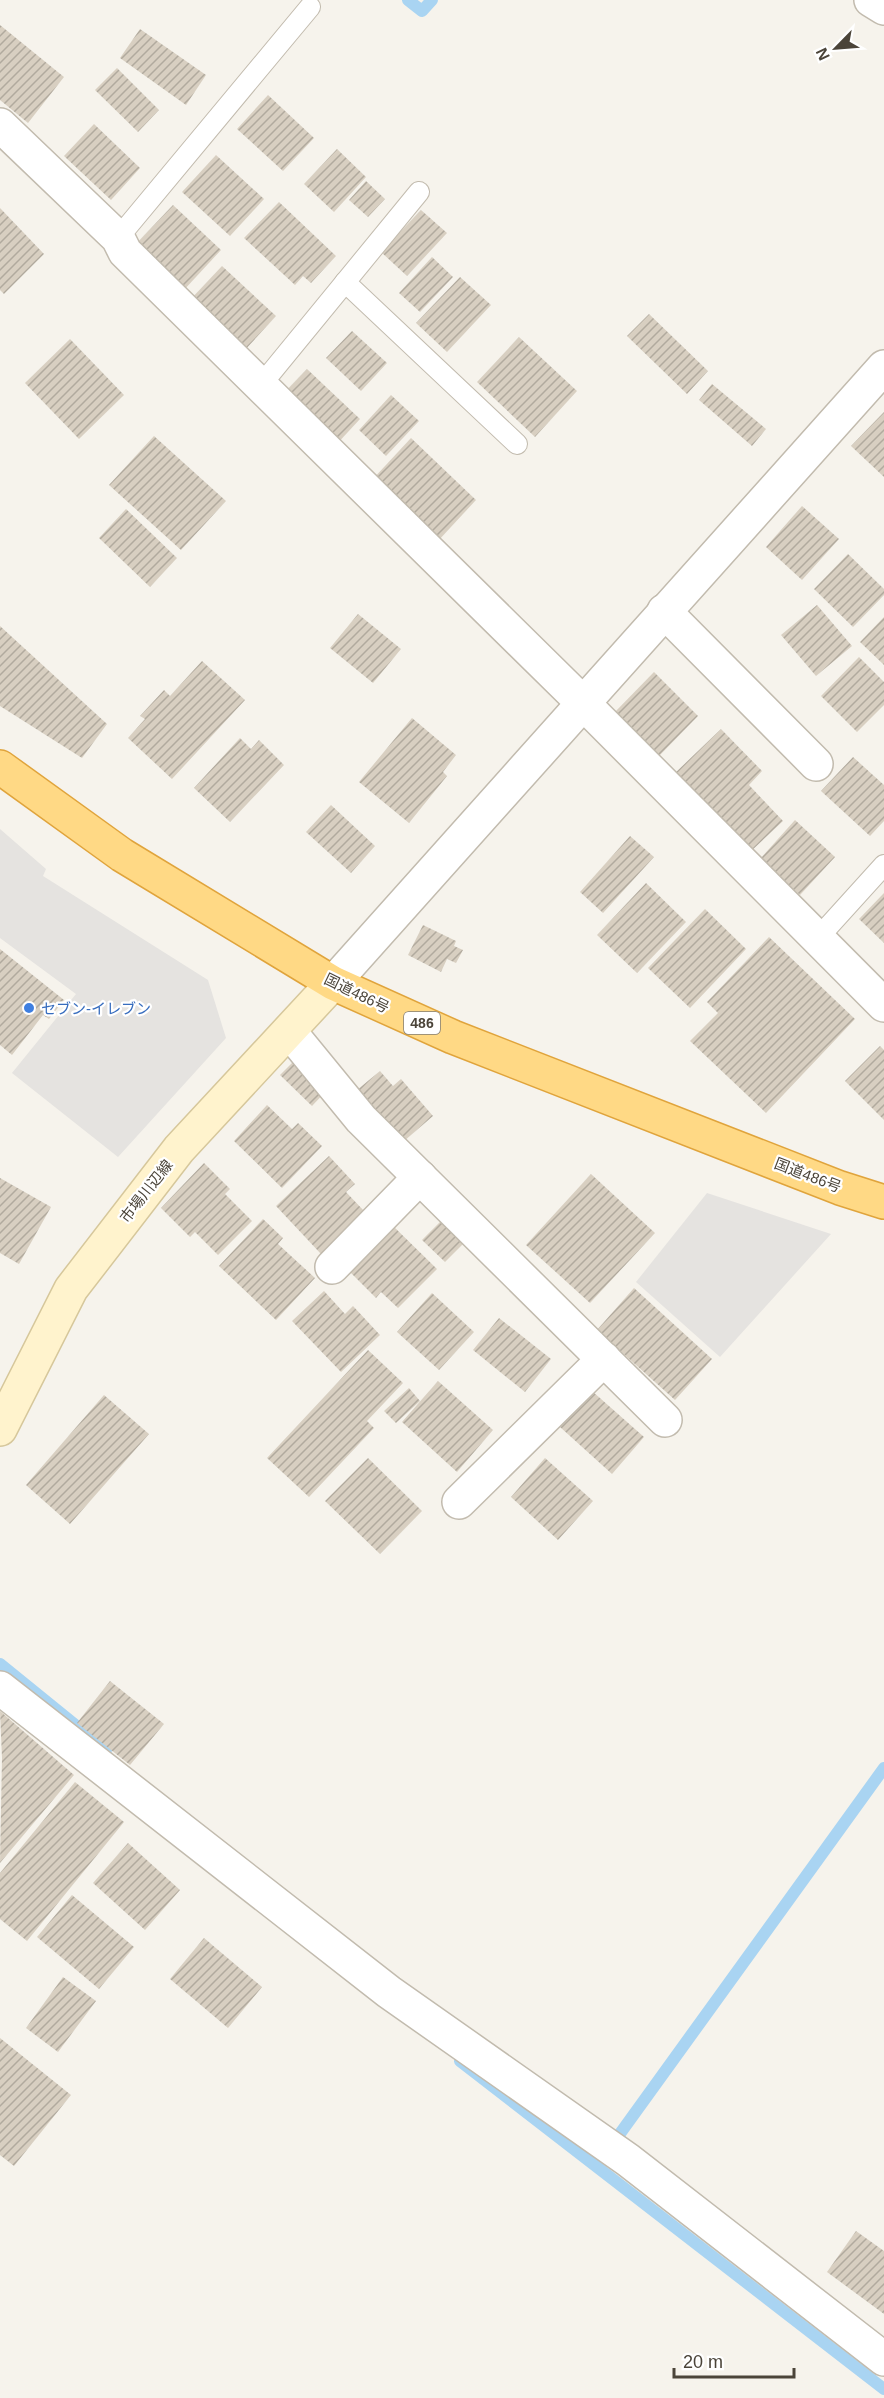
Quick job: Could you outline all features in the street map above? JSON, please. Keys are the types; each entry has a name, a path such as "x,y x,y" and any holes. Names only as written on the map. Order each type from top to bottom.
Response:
{"highway":[{"name":"国道486号","path":"0,767 122,855 333,983 453,1037 840,1188 884,1202"}],"main road":[{"name":"市場川辺線","path":"0,1429 71,1289 179,1149 333,983"}],"street":[{"path":"871,0 884,8"},
{"path":"0,125 118,238 125,252 884,1005"},
{"path":"333,983 663,611 884,367"},
{"path":"663,611 816,764"},
{"path":"289,1031 361,1119 665,1420"},
{"path":"332,1267 420,1177"},
{"path":"459,1502 603,1359"},
{"path":"0,1688 389,1992 628,2160 884,2359"}],"lane":[{"path":"118,238 310,7"},
{"path":"261,385 419,192"},
{"path":"345,282 517,444"},
{"path":"817,939 884,865"}],"shaded area":[{"path":"0,829 46,869 43,876 208,980 226,1038 118,1157 12,1073 76,994 0,938"},
{"path":"707,1193 831,1234 720,1357 636,1282"}],"building":[{"path":"0,25 64,77 28,123 0,100"},
{"path":"140,29 206,75 186,105 120,58"},
{"path":"117,68 159,110 138,132 95,90"},
{"path":"268,95 314,138 283,171 237,129"},
{"path":"94,124 140,168 111,200 64,156"},
{"path":"337,149 366,177 334,212 304,184"},
{"path":"216,155 264,199 230,236 182,192"},
{"path":"366,181 385,199 368,217 349,200"},
{"path":"279,202 336,256 311,283 303,276 295,285 244,238"},
{"path":"173,205 221,250 183,291 134,246"},
{"path":"0,208 44,254 4,294 0,290"},
{"path":"421,210 447,233 407,276 381,252"},
{"path":"432,257 453,277 420,312 399,293"},
{"path":"222,266 276,316 244,351 190,300"},
{"path":"460,277 491,305 447,352 416,323"},
{"path":"649,314 708,371 687,394 627,336"},
{"path":"352,331 387,363 361,391 326,358"},
{"path":"519,337 577,391 535,437 477,382"},
{"path":"70,339 124,395 79,439 25,383"},
{"path":"307,369 360,419 335,446 281,396"},
{"path":"712,384 766,429 752,446 699,400"},
{"path":"391,395 419,421 386,456 359,430"},
{"path":"884,412 884,477 851,446"},
{"path":"154,436 226,501 181,550 109,485"},
{"path":"411,438 476,500 438,541 372,480"},
{"path":"802,506 839,539 802,580 766,547"},
{"path":"126,509 177,558 150,587 99,538"},
{"path":"848,554 884,589 884,595 853,627 814,589"},
{"path":"817,605 852,646 816,676 781,635"},
{"path":"358,614 401,649 373,683 330,648"},
{"path":"884,617 884,665 860,642"},
{"path":"0,626 107,724 82,758 0,706"},
{"path":"859,657 884,682 884,705 857,732 821,696"},
{"path":"202,661 245,700 172,779 128,738 145,719 140,716 164,690 170,696"},
{"path":"654,672 698,716 659,756 614,713"},
{"path":"412,718 456,755 443,772 447,776 409,823 359,782"},
{"path":"721,729 762,771 749,785 783,821 749,853 674,774"},
{"path":"240,738 251,749 259,740 284,765 230,822 194,788"},
{"path":"853,757 884,785 884,821 870,836 821,791"},
{"path":"331,805 375,846 351,873 306,832"},
{"path":"795,820 835,857 800,895 760,859"},
{"path":"630,836 654,857 603,913 580,892"},
{"path":"646,883 686,922 637,973 597,935"},
{"path":"884,893 884,943 859,919"},
{"path":"705,909 746,949 690,1008 648,968"},
{"path":"423,925 456,941 454,946 463,950 456,963 447,959 441,972 408,955"},
{"path":"769,937 855,1019 766,1113 690,1041 718,1013 707,1002"},
{"name":"セブン-イレブン","path":"0,949 64,1000 49,1019 43,1015 12,1055 0,1045"},
{"path":"880,1046 884,1050 884,1120 845,1081"},
{"path":"297,1058 329,1088 312,1106 280,1075"},
{"path":"380,1071 393,1086 401,1079 433,1116 396,1148 351,1095"},
{"path":"267,1105 292,1129 298,1123 322,1146 282,1188 234,1141"},
{"path":"329,1156 355,1184 346,1192 365,1212 321,1254 276,1206"},
{"path":"204,1163 230,1189 225,1194 252,1221 218,1255 195,1232 190,1237 161,1208"},
{"path":"591,1174 655,1233 590,1303 526,1245"},
{"path":"0,1178 51,1207 19,1264 0,1253"},
{"path":"444,1218 466,1241 445,1262 422,1240"},
{"path":"263,1219 283,1238 278,1244 315,1278 276,1320 219,1266"},
{"path":"391,1224 437,1269 398,1308 381,1292 376,1298 347,1269"},
{"path":"634,1288 712,1359 675,1400 597,1330"},
{"path":"324,1291 345,1314 353,1306 380,1335 341,1372 292,1321"},
{"path":"432,1293 474,1332 439,1370 397,1332"},
{"path":"499,1318 551,1359 525,1392 473,1350"},
{"path":"368,1350 403,1383 367,1421 374,1428 309,1497 267,1458"},
{"path":"438,1381 493,1430 457,1472 402,1422"},
{"path":"409,1388 420,1401 396,1423 384,1411"},
{"path":"592,1391 644,1437 612,1474 560,1427"},
{"path":"104,1395 149,1434 70,1524 26,1485"},
{"path":"368,1458 422,1511 380,1554 325,1501"},
{"path":"545,1458 593,1501 558,1540 511,1497"},
{"path":"110,1681 164,1724 130,1765 77,1723"},
{"path":"0,1711 74,1775 0,1863 2,1758"},
{"path":"75,1782 124,1822 27,1941 0,1919 0,1873"},
{"path":"128,1843 180,1890 145,1930 93,1883"},
{"path":"72,1895 134,1947 99,1989 37,1937"},
{"path":"204,1938 262,1987 228,2028 170,1979"},
{"path":"63,1977 96,2001 58,2052 26,2028"},
{"path":"0,2038 71,2095 14,2166 0,2155"},
{"path":"856,2231 884,2251 884,2314 827,2272"}],"waterway":[{"path":"408,0 422,11 432,0"},
{"path":"0,1664 106,1750"},
{"path":"619,2135 884,1768"},
{"path":"460,2061 884,2389"}],"place":[{"name":"セブン-イレブン","path":"29,1008"}]}
